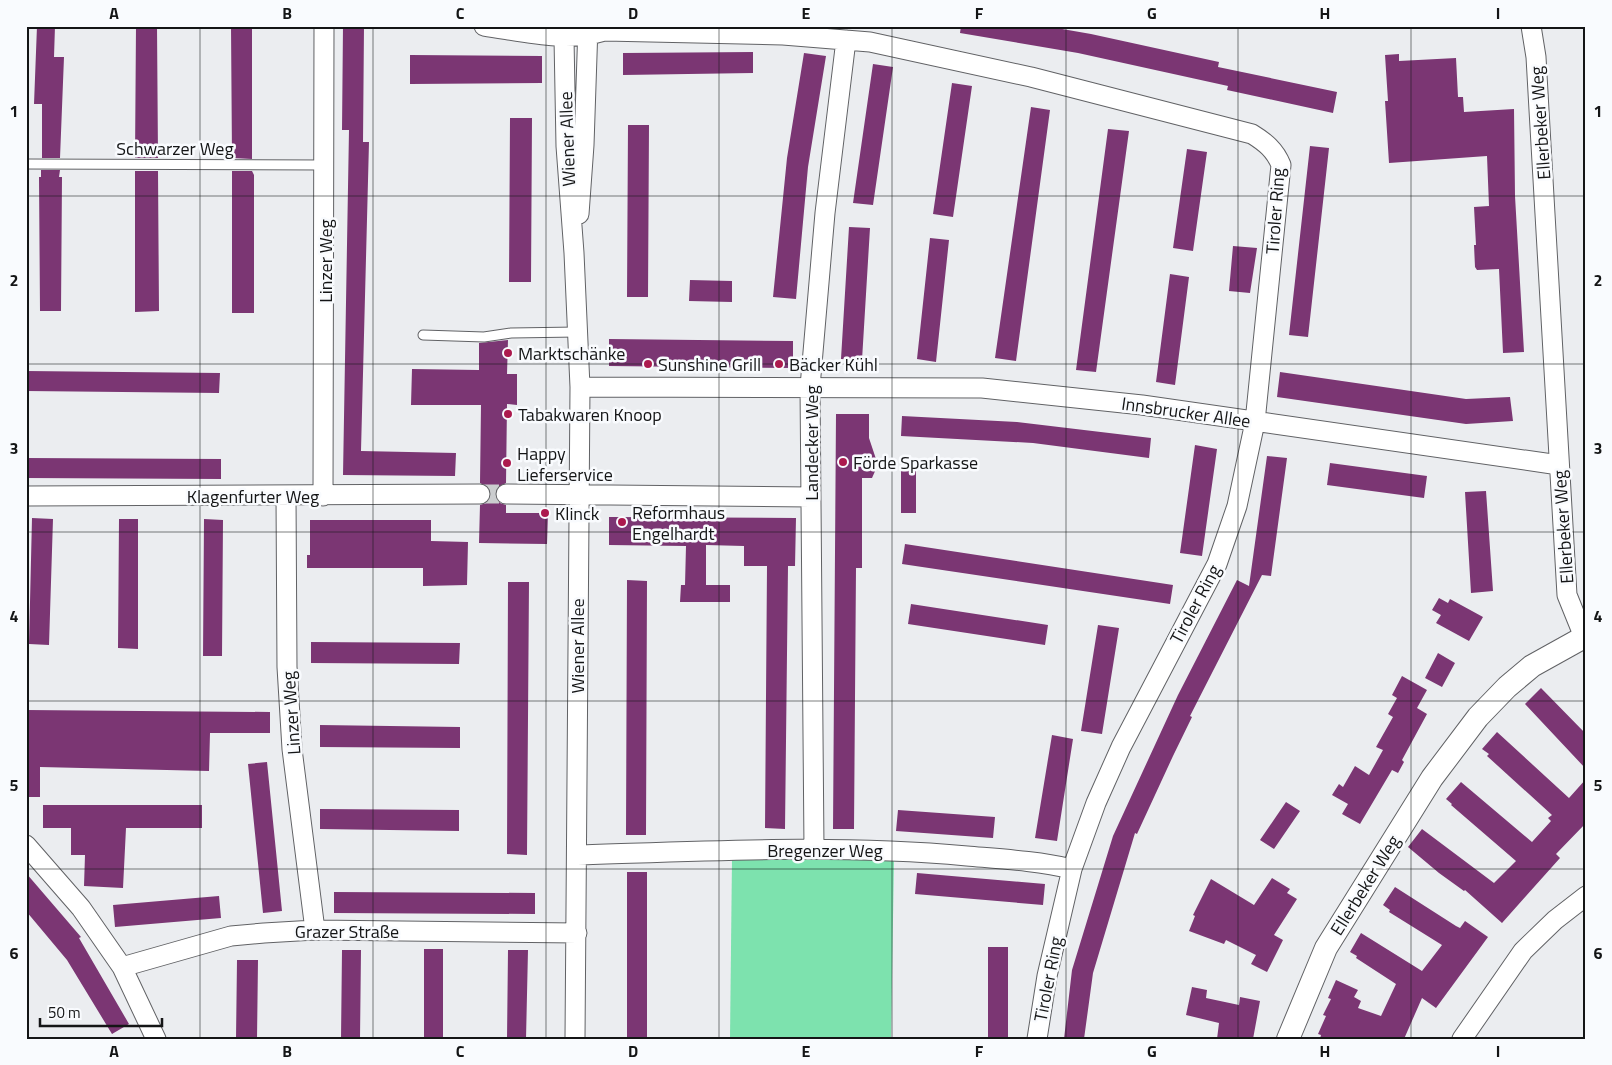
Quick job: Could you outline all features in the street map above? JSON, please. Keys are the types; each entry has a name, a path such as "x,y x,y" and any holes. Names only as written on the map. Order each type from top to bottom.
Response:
{"street":[{"name":"Linzer Weg","path":"323,496 324,26"},
{"name":"Tiroler Ring","path":"484,26 562,32 605,31 783,35 870,42 952,58 1031,77 1252,134 1267,143 1278,156 1281,165 1255,422 1237,506 1217,564 1121,747 1096,803 1072,869 1047,976 1037,1039"},
{"name":"Ellerbeker Weg","path":"1288,1039 1326,948 1432,778 1478,718 1507,687 1532,666 1585,637 1567,595 1540,110 1536,58 1531,26"},
{"name":"Wiener Allee","path":"574,253 581,199 588,31"},
{"name":"Wiener Allee","path":"562,32 566,146 574,253 580,387 575,1039"},
{"name":"Landecker Weg","path":"814,849 810,387 825,213 846,40"},
{"name":"Innsbrucker Allee","path":"580,387 982,388 1063,395 1559,465"},
{"name":"Klagenfurter Weg","path":"26,496 480,494"},
{"path":"506,494 810,497"},
{"name":"Linzer Weg","path":"286,496 287,667 292,740 314,930"},
{"path":"26,845 81,908 122,966 156,1039"},
{"name":"Bregenzer Weg","path":"577,855 814,849 914,851 1046,863 1072,869"},
{"path":"1462,1039 1523,951 1555,920 1586,896"},
{"name":"Grazer Straße","path":"122,966 230,936 314,930 577,933"}],"lane":[{"name":"Schwarzer Weg","path":"26,164 324,165"},
{"path":"422,335 484,336 578,332"}],"green space":[{"path":"732,858 894,860 891,1039 730,1039"}],"building":[{"path":"37,26 55,26 54,57 64,57 60,158 42,158 42,104 34,104"},
{"path":"136,26 157,26 158,158 135,158"},
{"path":"231,26 252,26 252,159 232,158"},
{"path":"343,26 364,26 363,142 369,142 361,451 456,453 455,476 343,475 349,130 342,130"},
{"path":"961,26 1045,26 1219,62 1218,67 1337,92 1333,113 1227,90 1228,86 1078,53 960,33"},
{"path":"753,52 753,73 623,75 623,53"},
{"path":"804,53 826,56 808,167 796,299 773,297 787,158"},
{"path":"1399,54 1399,61 1456,58 1458,97 1463,97 1464,112 1514,109 1515,196 1524,352 1503,353 1499,269 1477,270 1475,267 1474,207 1489,206 1487,156 1389,163 1385,101 1388,101 1385,55"},
{"path":"410,55 542,56 542,83 410,84"},
{"path":"873,64 893,67 873,205 853,203"},
{"path":"952,83 972,86 953,217 933,214"},
{"path":"1031,107 1050,110 1016,361 995,358"},
{"path":"510,118 532,118 531,282 509,282"},
{"path":"628,125 649,125 648,297 627,297"},
{"path":"1108,129 1129,131 1096,372 1076,370"},
{"path":"1310,146 1329,148 1308,337 1289,335"},
{"path":"1187,149 1207,152 1193,251 1173,248"},
{"path":"41,170 60,170 59,177 62,177 61,311 40,311 39,177 41,177"},
{"path":"135,171 158,171 159,311 135,312"},
{"path":"232,171 252,171 254,175 254,313 232,313"},
{"path":"849,227 870,228 862,360 841,359"},
{"path":"930,238 949,240 936,362 917,359"},
{"path":"1233,246 1257,248 1250,293 1229,291"},
{"path":"1170,274 1189,277 1175,385 1156,382"},
{"path":"690,280 732,281 732,302 689,301"},
{"path":"609,339 793,341 793,368 609,366"},
{"path":"508,340 507,374 517,374 517,405 507,404 506,483 497,488 495,494 500,503 506,505 506,513 548,513 547,544 479,543 480,505 486,503 491,494 489,488 480,483 481,405 411,405 412,369 479,370 479,343"},
{"path":"26,371 220,373 219,393 26,391"},
{"path":"1280,372 1466,399 1510,397 1513,421 1466,424 1277,397"},
{"path":"836,414 869,414 869,438 876,459 876,469 872,478 862,478 862,568 856,568 854,829 833,829"},
{"path":"902,416 1017,422 1151,438 1149,458 1033,443 901,436"},
{"path":"1195,445 1217,449 1202,556 1180,553"},
{"path":"1267,456 1287,458 1271,576 1262,575 1190,716 1192,717 1137,834 1135,833 1093,973 1084,1039 1064,1039 1072,970 1113,836 1178,695 1237,580 1249,586"},
{"path":"26,458 221,459 221,479 26,478"},
{"path":"1330,463 1427,476 1424,498 1327,485"},
{"path":"901,468 916,468 916,513 901,513"},
{"path":"1486,491 1493,591 1471,593 1465,492"},
{"path":"609,517 796,518 795,566 788,566 785,829 765,828 767,566 744,566 744,546 706,545 706,585 730,585 730,602 680,602 681,585 685,585 686,546 609,545"},
{"path":"32,518 53,519 49,645 29,644"},
{"path":"119,519 138,519 138,649 118,648"},
{"path":"204,519 223,520 222,656 203,656"},
{"path":"310,520 431,520 431,541 468,542 467,585 423,586 423,568 307,568 307,555 310,555"},
{"path":"905,544 1173,585 1170,604 902,564"},
{"path":"627,580 647,581 646,835 626,835"},
{"path":"508,582 529,582 527,855 507,854"},
{"path":"1439,598 1448,603 1450,599 1483,617 1469,641 1436,623 1441,615 1432,610"},
{"path":"911,604 1048,625 1045,645 908,624"},
{"path":"1098,625 1119,628 1102,734 1081,731"},
{"path":"311,642 460,643 459,664 311,663"},
{"path":"1438,653 1455,663 1442,687 1425,678"},
{"path":"1402,676 1427,690 1417,708 1427,714 1402,760 1404,762 1398,773 1392,770 1360,824 1342,814 1348,804 1332,795 1339,784 1343,787 1355,766 1369,775 1383,750 1376,747 1393,717 1388,714 1397,698 1392,695"},
{"path":"1541,688 1586,734 1586,769 1525,704"},
{"path":"26,710 270,712 270,733 210,733 209,771 40,767 40,797 26,797"},
{"path":"320,725 460,727 460,748 320,747"},
{"path":"1497,732 1569,798 1586,779 1586,823 1556,854 1560,858 1502,923 1465,890 1439,873 1408,847 1422,829 1494,883 1516,861 1446,799 1461,782 1532,842 1551,821 1548,818 1552,815 1487,756 1489,754 1482,749"},
{"path":"1052,735 1073,739 1057,841 1035,838"},
{"path":"267,762 282,911 263,913 248,764"},
{"path":"1286,802 1300,811 1274,849 1260,840"},
{"path":"43,805 202,805 202,828 126,828 123,888 84,886 85,855 71,855 71,828 43,828"},
{"path":"320,809 459,810 459,831 320,829"},
{"path":"898,810 995,817 993,838 896,831"},
{"path":"627,872 647,872 647,1039 627,1039"},
{"path":"26,873 81,937 79,938 129,1024 112,1034 67,960 26,911"},
{"path":"917,873 1045,884 1043,905 915,894"},
{"path":"1272,878 1290,889 1287,893 1297,899 1274,935 1283,940 1267,972 1251,964 1256,955 1226,940 1224,944 1189,931 1195,916 1193,915 1211,879 1254,905"},
{"path":"1395,887 1456,926 1460,928 1465,921 1488,937 1436,1008 1422,998 1404,1039 1320,1039 1321,1035 1318,1034 1326,1016 1323,1015 1331,999 1328,998 1336,980 1358,990 1354,997 1361,1001 1358,1008 1381,1016 1396,984 1350,952 1361,933 1422,971 1442,945 1389,912 1390,910 1383,905"},
{"path":"334,892 535,893 535,914 334,913"},
{"path":"219,896 221,918 115,927 113,905"},
{"path":"988,947 1008,947 1008,1037 988,1037"},
{"path":"424,949 443,949 443,1039 424,1039"},
{"path":"342,950 361,950 360,1039 341,1039"},
{"path":"508,950 528,950 526,1039 507,1039"},
{"path":"237,960 258,960 257,1039 236,1039"},
{"path":"1192,987 1207,990 1206,998 1239,1005 1240,997 1260,1001 1253,1039 1217,1039 1219,1023 1186,1015"}],"tunnel":[{"path":"480,494 506,494"}],"place":[{"name":"Marktschänke","path":"508,353"},
{"name":"Sunshine Grill","path":"648,364"},
{"name":"Bäcker Kühl","path":"779,364"},
{"name":"Tabakwaren Knoop","path":"508,414"},
{"name":"Förde Sparkasse","path":"843,462"},
{"name":"Happy Lieferservice","path":"507,463"},
{"name":"Klinck","path":"545,513"},
{"name":"Reformhaus Engelhardt","path":"622,522"}]}
